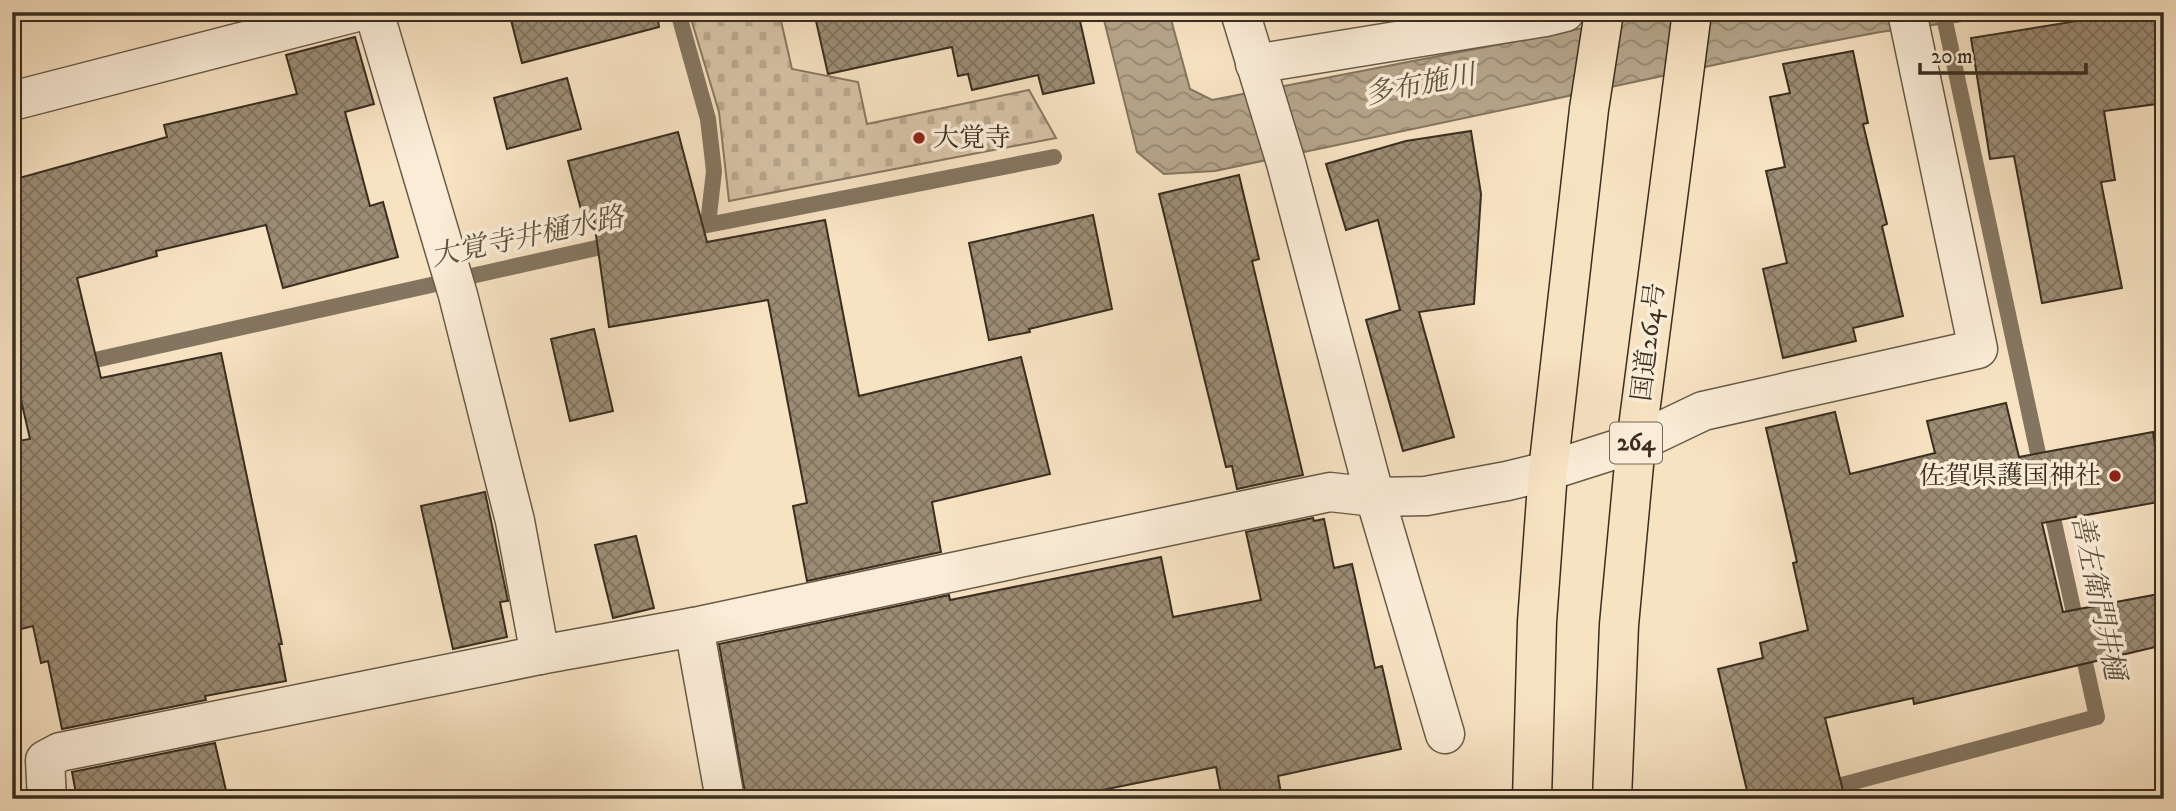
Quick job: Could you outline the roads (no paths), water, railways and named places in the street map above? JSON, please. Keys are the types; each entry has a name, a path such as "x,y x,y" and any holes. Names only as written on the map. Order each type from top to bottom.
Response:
{"highway":[{"path":"1532,799 1537,622 1548,471 1589,109 1604,12"},
{"name":"国道264号","path":"1612,799 1619,625 1636,443 1692,12"}],"street":[{"path":"12,101 358,12"},
{"path":"374,12 458,295 515,521 540,655"},
{"path":"1240,12 1286,163 1375,497 1445,734"},
{"path":"1257,71 1545,18 1565,12"},
{"path":"47,799 45,760 60,752 540,655 694,627 1330,492 1375,497 1426,496 1548,471 1636,443 1703,411 1978,349 1913,51 1907,12"},
{"path":"694,627 725,799"}],"water":[{"name":"多布施川","path":"1102,12 1169,12 1190,89 1212,100 1666,12 2030,12 1880,32 1215,171 1164,174 1137,152"}],"waterway":[{"path":"678,12 708,119 714,171 708,224"},
{"name":"善左衛門井樋","path":"1943,12 2042,472"},
{"name":"大覚寺井樋水路","path":"682,230 1054,157"},
{"name":"大覚寺井樋水路","path":"77,364 619,243"},
{"name":"善左衛門井樋","path":"1823,790 2097,717 2049,500"}],"place":[{"name":"大覚寺","path":"919,138"},
{"name":"佐賀県護国神社","path":"2115,476"}]}
